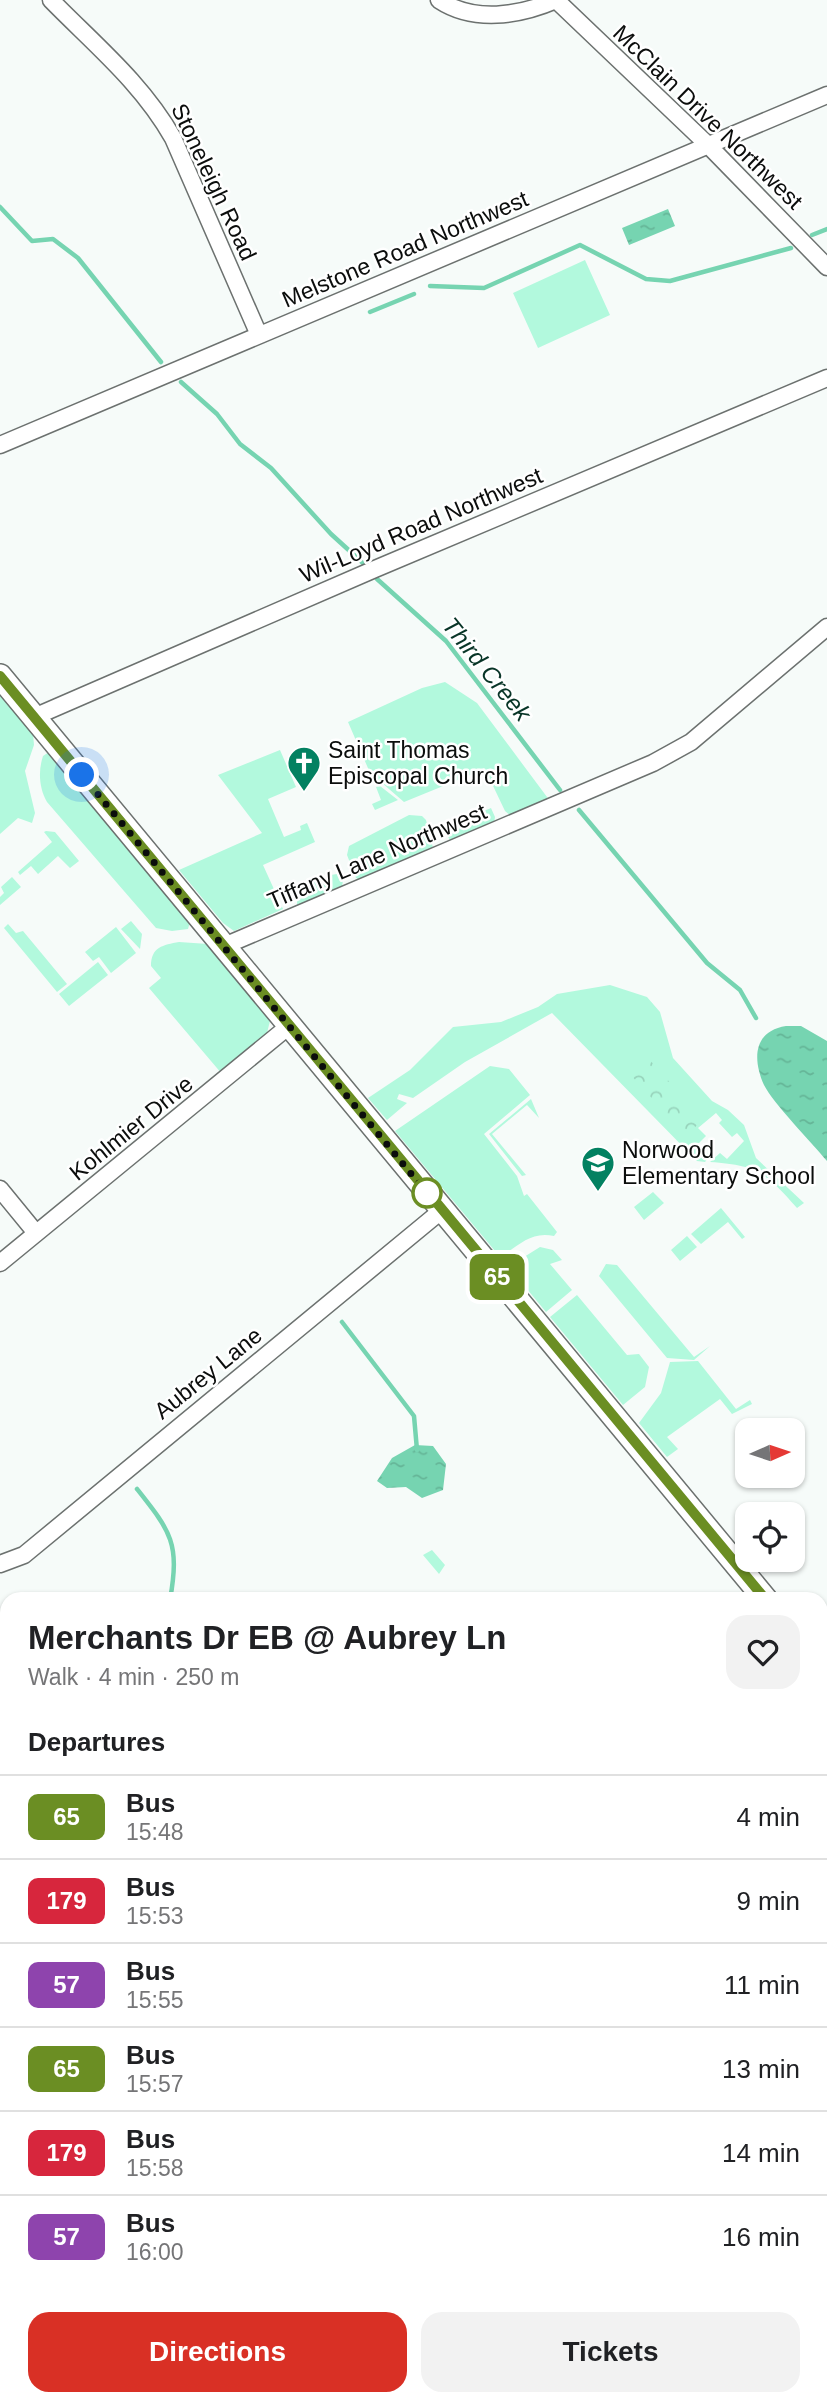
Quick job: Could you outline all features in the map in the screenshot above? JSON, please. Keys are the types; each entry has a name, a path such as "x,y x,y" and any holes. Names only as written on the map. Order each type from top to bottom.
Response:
{"main road":[{"path":"0,676 759,1592"}],"street":[{"name":"Stoneleigh Road","path":"51,0 136,84 158,111 173,138 259,335"},
{"path":"439,0 459,11 476,15 515,12 556,0"},
{"name":"McClain Drive Northwest","path":"556,0 708,145 827,267"},
{"name":"Melstone Road Northwest","path":"0,445 827,95"},
{"name":"Wil-Loyd Road Northwest","path":"34,718 381,566 827,378"},
{"name":"Tiffany Lane Northwest","path":"224,946 653,763 691,742 827,627"},
{"name":"Kohlmier Drive","path":"0,1264 289,1026"},
{"path":"0,1189 36,1233"},
{"name":"Aubrey Lane","path":"0,1564 23,1555 441,1211"}],"green space":[{"path":"585,260 610,315 538,348 513,293"},
{"path":"445,682 477,703 550,801 511,816 505,811 485,769 404,802 382,783 374,782 348,722 422,688"},
{"path":"0,692 33,733 34,745 25,771 35,813 32,823 18,818 0,834"},
{"path":"280,750 296,787 268,799 284,837 301,830 300,826 307,823 315,842 263,865 283,909 234,931 223,923 179,870 262,833 218,775"},
{"path":"49,752 190,922 188,929 172,931 156,928 47,802 42,791 40,768 43,756"},
{"path":"380,786 398,800 375,810 372,804 381,800 376,787"},
{"path":"491,808 495,817 494,823 451,841 442,829"},
{"path":"409,815 422,816 426,820 433,848 360,880 356,878 347,855 349,846"},
{"path":"44,832 55,832 79,861 70,868 58,856 38,874 31,866 20,875 18,872 52,842"},
{"path":"337,874 343,880 342,887 299,906 297,904 305,887 317,879"},
{"path":"12,877 21,887 0,905 0,897 4,893 1,887"},
{"path":"131,921 142,934 140,949 121,929"},
{"path":"8,924 16,933 23,931 67,984 57,992 4,928"},
{"path":"116,927 136,953 111,973 99,957 93,961 85,952"},
{"path":"179,942 208,944 270,1021 266,1037 222,1074 149,988 161,978 151,966 153,955 163,946"},
{"path":"98,962 108,975 69,1006 59,994"},
{"path":"610,985 647,997 660,1012 673,1058 712,1101 728,1110 744,1125 756,1158 804,1203 797,1208 777,1186 760,1173 726,1163 710,1162 720,1153 727,1159 744,1141 737,1133 732,1137 719,1123 722,1120 716,1113 698,1128 706,1136 698,1144 710,1156 705,1162 697,1161 552,1013 465,1062 413,1098 399,1094 397,1099 407,1103 387,1120 368,1098 410,1070 453,1027 501,1022 538,1007 557,994"},
{"path":"648,1058 700,1116 699,1123 683,1140 654,1114 655,1102 630,1074"},
{"path":"490,1066 509,1069 530,1095 484,1134 517,1176 524,1196 527,1194 557,1232 554,1236 531,1238 500,1257 395,1131"},
{"path":"531,1099 539,1118 527,1105 492,1134 526,1175 522,1176 489,1134"},
{"path":"653,1192 664,1203 644,1220 634,1207"},
{"path":"721,1208 745,1237 742,1239 728,1222 701,1244 691,1234"},
{"path":"687,1236 697,1247 680,1261 671,1250"},
{"path":"540,1247 553,1250 562,1260 550,1264 572,1290 546,1312 512,1271 524,1257"},
{"path":"606,1264 617,1265 694,1357 710,1346 694,1360 667,1358 599,1276"},
{"path":"577,1295 627,1355 639,1354 649,1367 645,1387 623,1405 550,1317"},
{"path":"698,1361 736,1409 750,1400 752,1404 732,1414 720,1399 667,1437 678,1449 667,1457 639,1423 661,1393 670,1362"},
{"path":"432,1550 445,1565 439,1574 423,1555"}],"water":[{"path":"668,209 675,226 629,245 622,228"},
{"path":"786,1026 801,1026 827,1041 827,1161 776,1102 760,1075 758,1047 767,1034"},
{"path":"415,1445 433,1446 446,1464 443,1490 422,1498 406,1487 387,1488 377,1481 392,1458"}],"waterway":[{"name":"Third Creek","path":"0,207 32,241 53,239 78,258 161,362"},
{"path":"812,235 827,229"},
{"path":"430,286 484,288 580,245 646,279 670,281 791,248"},
{"path":"370,312 414,294"},
{"name":"Third Creek","path":"181,382 217,414 240,444 271,468 331,534 364,564"},
{"name":"Third Creek","path":"377,579 446,641 560,790"},
{"name":"Third Creek","path":"579,810 707,963 740,990 756,1018"},
{"path":"342,1322 414,1416 417,1450"},
{"path":"137,1489 158,1516 170,1539 174,1565 171,1592"}],"bus line":[{"name":"65","path":"0,676 759,1592"}],"place":[{"name":"Saint Thomas Episcopal Church","path":"304,793"},
{"name":"Norwood Elementary School","path":"598,1193"}],"route":[{"path":"82,775 427,1193"}]}
